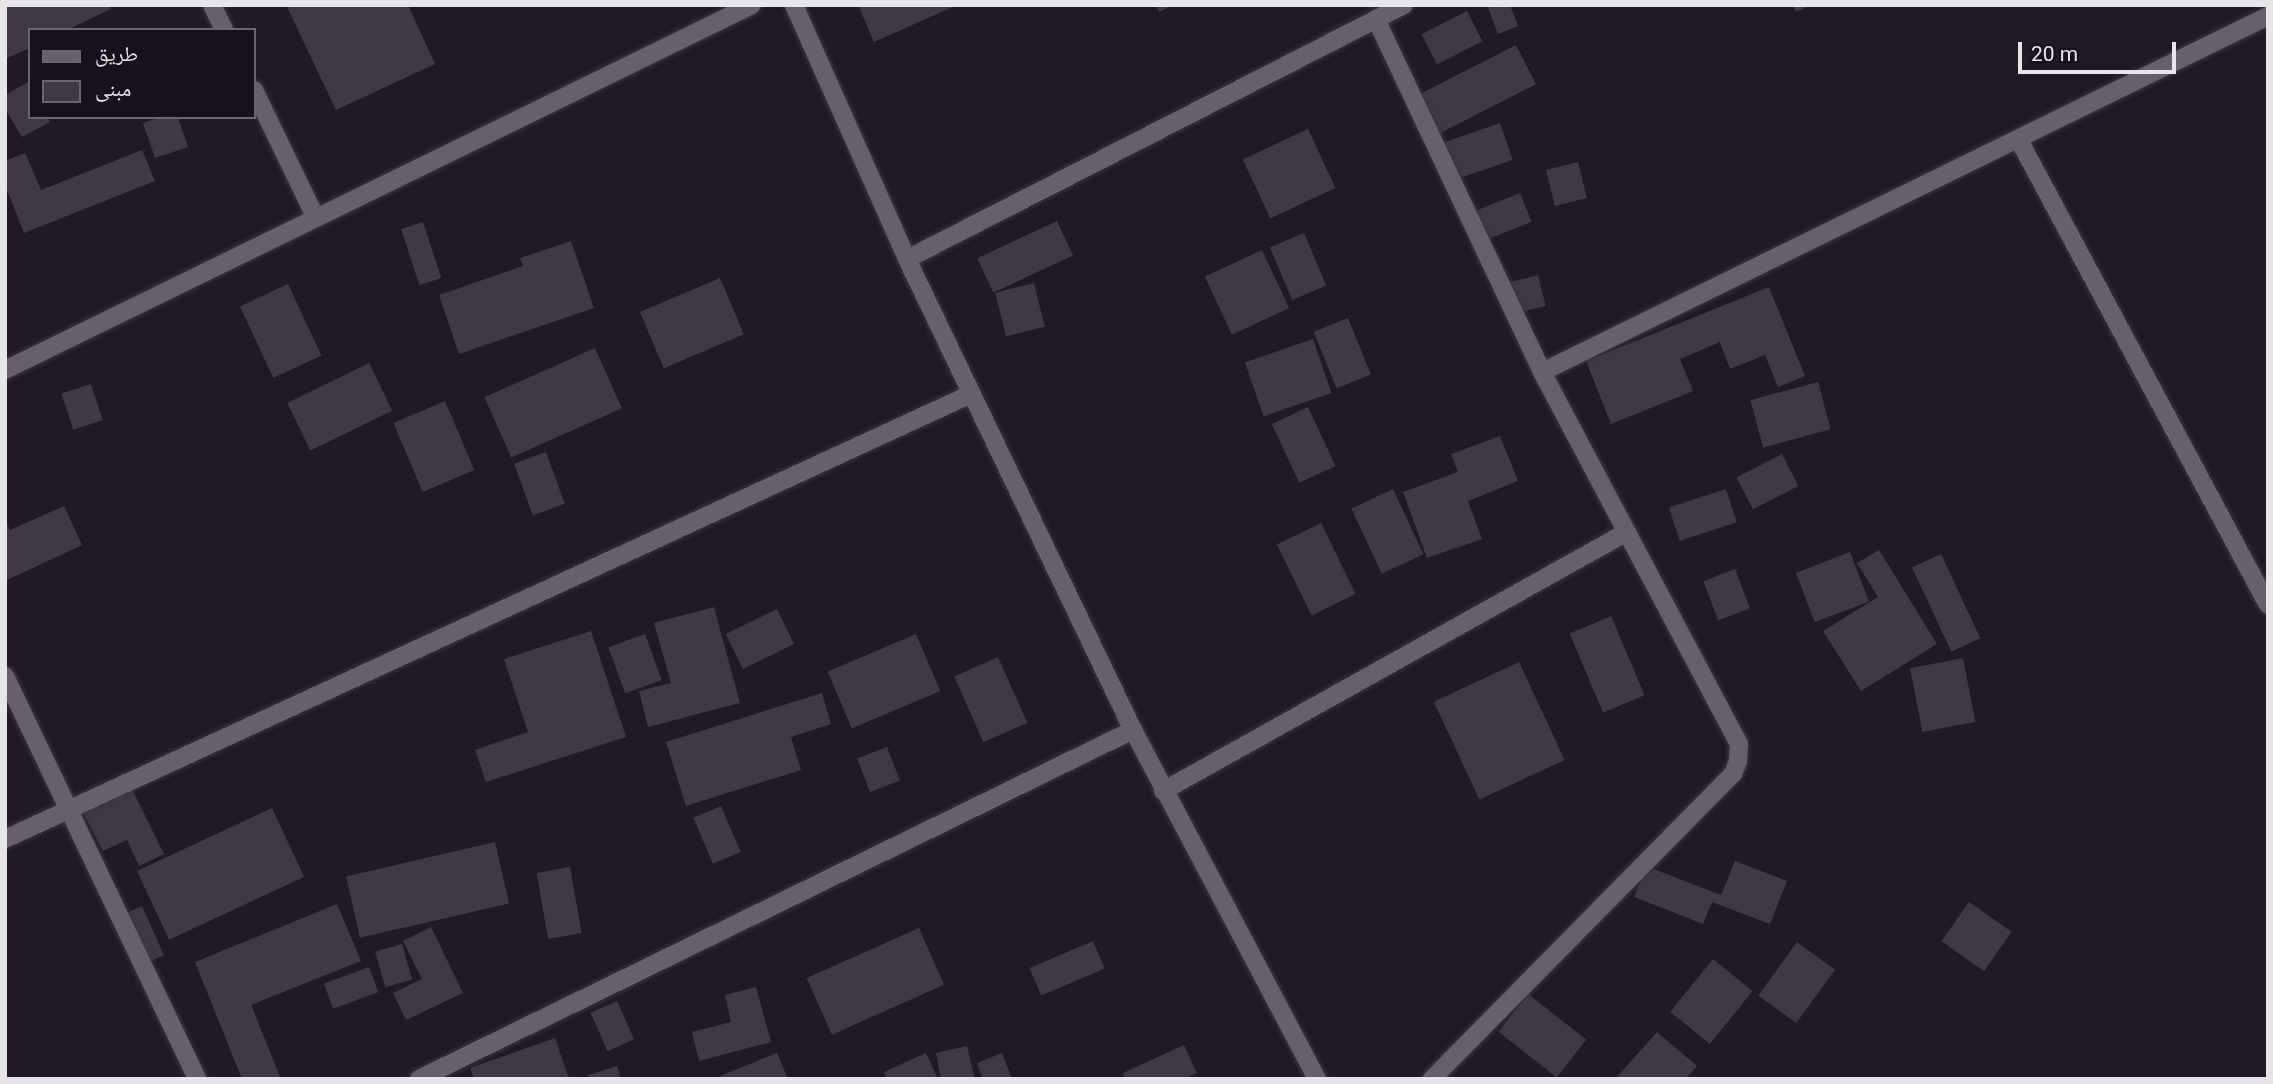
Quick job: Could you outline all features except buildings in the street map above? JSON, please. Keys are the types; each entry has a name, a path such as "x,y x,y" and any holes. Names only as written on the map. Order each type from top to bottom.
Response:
{"street":[{"path":"212,5 223,28"},
{"path":"5,370 752,5"},
{"path":"794,5 907,259 1133,730 1318,1079"},
{"path":"907,259 1404,5"},
{"path":"1542,372 2268,16"},
{"path":"1376,19 1542,372 1739,744 1738,761 1733,774 1432,1079"},
{"path":"256,94 316,218"},
{"path":"2019,140 2268,605"},
{"path":"5,839 971,394"},
{"path":"1163,791 1627,533"},
{"path":"5,676 197,1079"},
{"path":"419,1079 1133,730"}]}
